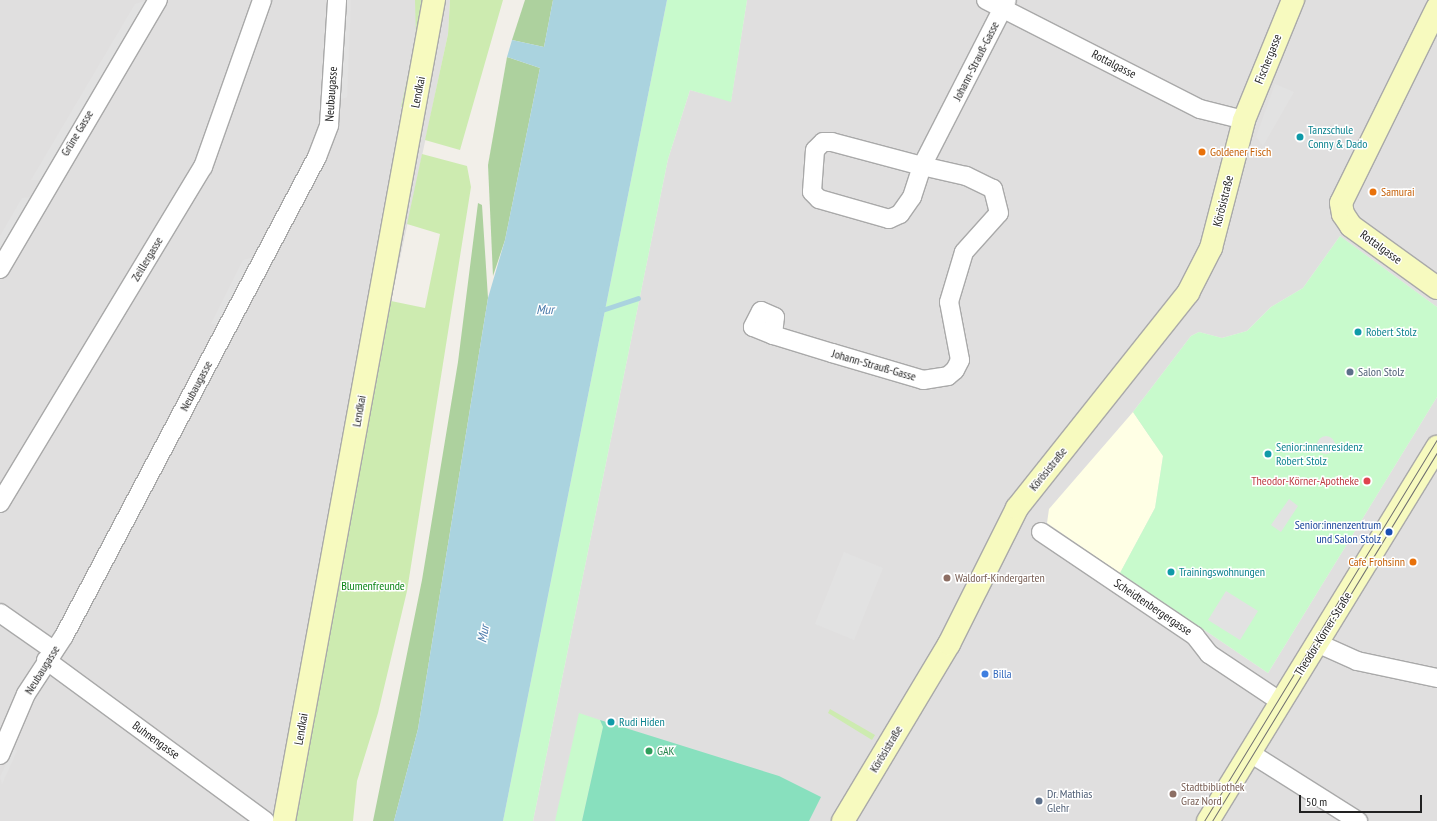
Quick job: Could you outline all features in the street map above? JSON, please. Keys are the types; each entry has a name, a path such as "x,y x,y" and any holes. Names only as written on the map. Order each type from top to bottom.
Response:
{"street":[{"name":"Grüne Gasse","path":"0,269 158,0"},
{"name":"Zeillergasse","path":"0,503 202,167 262,0"},
{"name":"Neubaugasse","path":"0,755 26,694 49,655 64,636 317,157 329,125 337,0"},
{"name":"Lendkai","path":"284,821 434,0"},
{"name":"Rottalgasse","path":"986,0 1005,4 1200,109 1244,120"},
{"name":"Fischergasse","path":"1244,120 1293,0"},
{"name":"Johann-Strauß-Gasse","path":"762,310 753,327 773,335 923,380 948,376 955,370 960,360 949,302 958,266 964,252 999,213 998,201 993,190 982,181 922,166 823,142 815,150 812,192 819,199 889,219 900,214 912,197 922,166 1005,4"},
{"name":"Rottalgasse","path":"1437,8 1344,196 1343,214 1351,226 1437,288"},
{"name":"Körösistraße","path":"843,821 948,644 1017,508 1188,293 1211,248 1244,120"},
{"name":"Theodor-Körner-Straße","path":"1208,821 1437,447"},
{"name":"Scheidtenbergergasse","path":"1040,532 1195,636 1209,654 1281,702"},
{"name":"Buhnengasse","path":"0,613 49,655 265,821"},
{"path":"1317,643 1357,661 1437,678"},
{"path":"1250,753 1358,821"}],"shaded area":[{"path":"0,0 450,0 448,34 391,301 296,821 0,821"},
{"path":"148,0 42,180 31,180 135,4"},
{"path":"342,0 351,0 347,97 336,102"},
{"path":"747,0 1437,0 1437,307 1340,236 1303,288 1271,307 1247,331 1222,338 1199,332 1191,336 1133,412 1154,440 1155,508 1120,573 1268,673 1437,397 1437,821 533,821 668,159 690,90 731,101"},
{"path":"1275,84 1294,92 1263,146 1256,137"},
{"path":"33,197 0,254 0,236 22,198"},
{"path":"256,257 220,324 211,324 243,260"},
{"path":"1133,412 1163,456 1155,508 1120,573 1047,523 1049,509"},
{"path":"1326,436 1332,439 1335,445 1332,451 1326,454 1320,451 1317,445 1320,439"},
{"path":"1289,499 1298,506 1281,532 1271,525"},
{"path":"844,552 883,568 854,640 815,624"},
{"path":"1226,591 1258,611 1240,640 1208,620"},
{"path":"13,749 17,751 2,784 0,777"}],"green space":[{"path":"415,0 427,0 409,108 401,107 416,38"},
{"path":"450,0 503,0 460,150 425,140 448,34"},
{"path":"525,0 553,0 544,47 512,40"},
{"path":"667,0 747,0 731,102 690,90 668,159 533,821 503,821"},
{"path":"507,57 540,68 505,240 493,276 488,165"},
{"name":"Blumenfreunde","path":"422,154 467,166 471,187 407,591 378,713 357,781 353,821 296,821 391,301 425,308 440,234 407,224"},
{"path":"478,203 482,205 488,298 418,729 394,821 373,821 422,580 458,362"},
{"path":"1340,236 1437,307 1437,397 1268,673 1120,573 1155,508 1163,456 1133,412 1191,336 1199,332 1222,338 1247,331 1271,307 1303,288"},
{"path":"830,709 875,735 872,740 828,713"},
{"path":"579,713 600,720 603,727 582,821 555,821"},
{"name":"GAK","path":"600,720 779,776 821,797 809,821 582,821 603,727"}],"water":[{"name":"Mur","path":"553,0 667,0 503,821 394,821 418,729 488,298 505,240 540,68 507,57 512,40 544,47"}],"waterway":[{"path":"599,311 638,298"}],"tram line":[{"path":"1204,821 1437,440"},
{"path":"1212,821 1437,453"}],"place":[{"name":"Tanzschule Conny & Dado","path":"1300,137"},
{"name":"Goldener Fisch","path":"1202,152"},
{"name":"Samurai","path":"1373,192"},
{"name":"Robert Stolz","path":"1358,332"},
{"name":"Salon Stolz","path":"1350,372"},
{"name":"Senior:innenresidenz Robert Stolz","path":"1268,454"},
{"name":"Theodor-Körner-Apotheke","path":"1367,481"},
{"name":"Senior:innenzentrum und Salon Stolz","path":"1389,532"},
{"name":"Cafe Frohsinn","path":"1413,562"},
{"name":"Trainingswohnungen","path":"1171,572"},
{"name":"Waldorf-Kindergarten","path":"947,578"},
{"name":"Billa","path":"985,674"},
{"name":"Rudi Hiden","path":"611,722"},
{"name":"GAK","path":"649,751"},
{"name":"Stadtbibliothek Graz Nord","path":"1173,794"},
{"name":"Dr. Mathias Glehr","path":"1039,801"}]}
